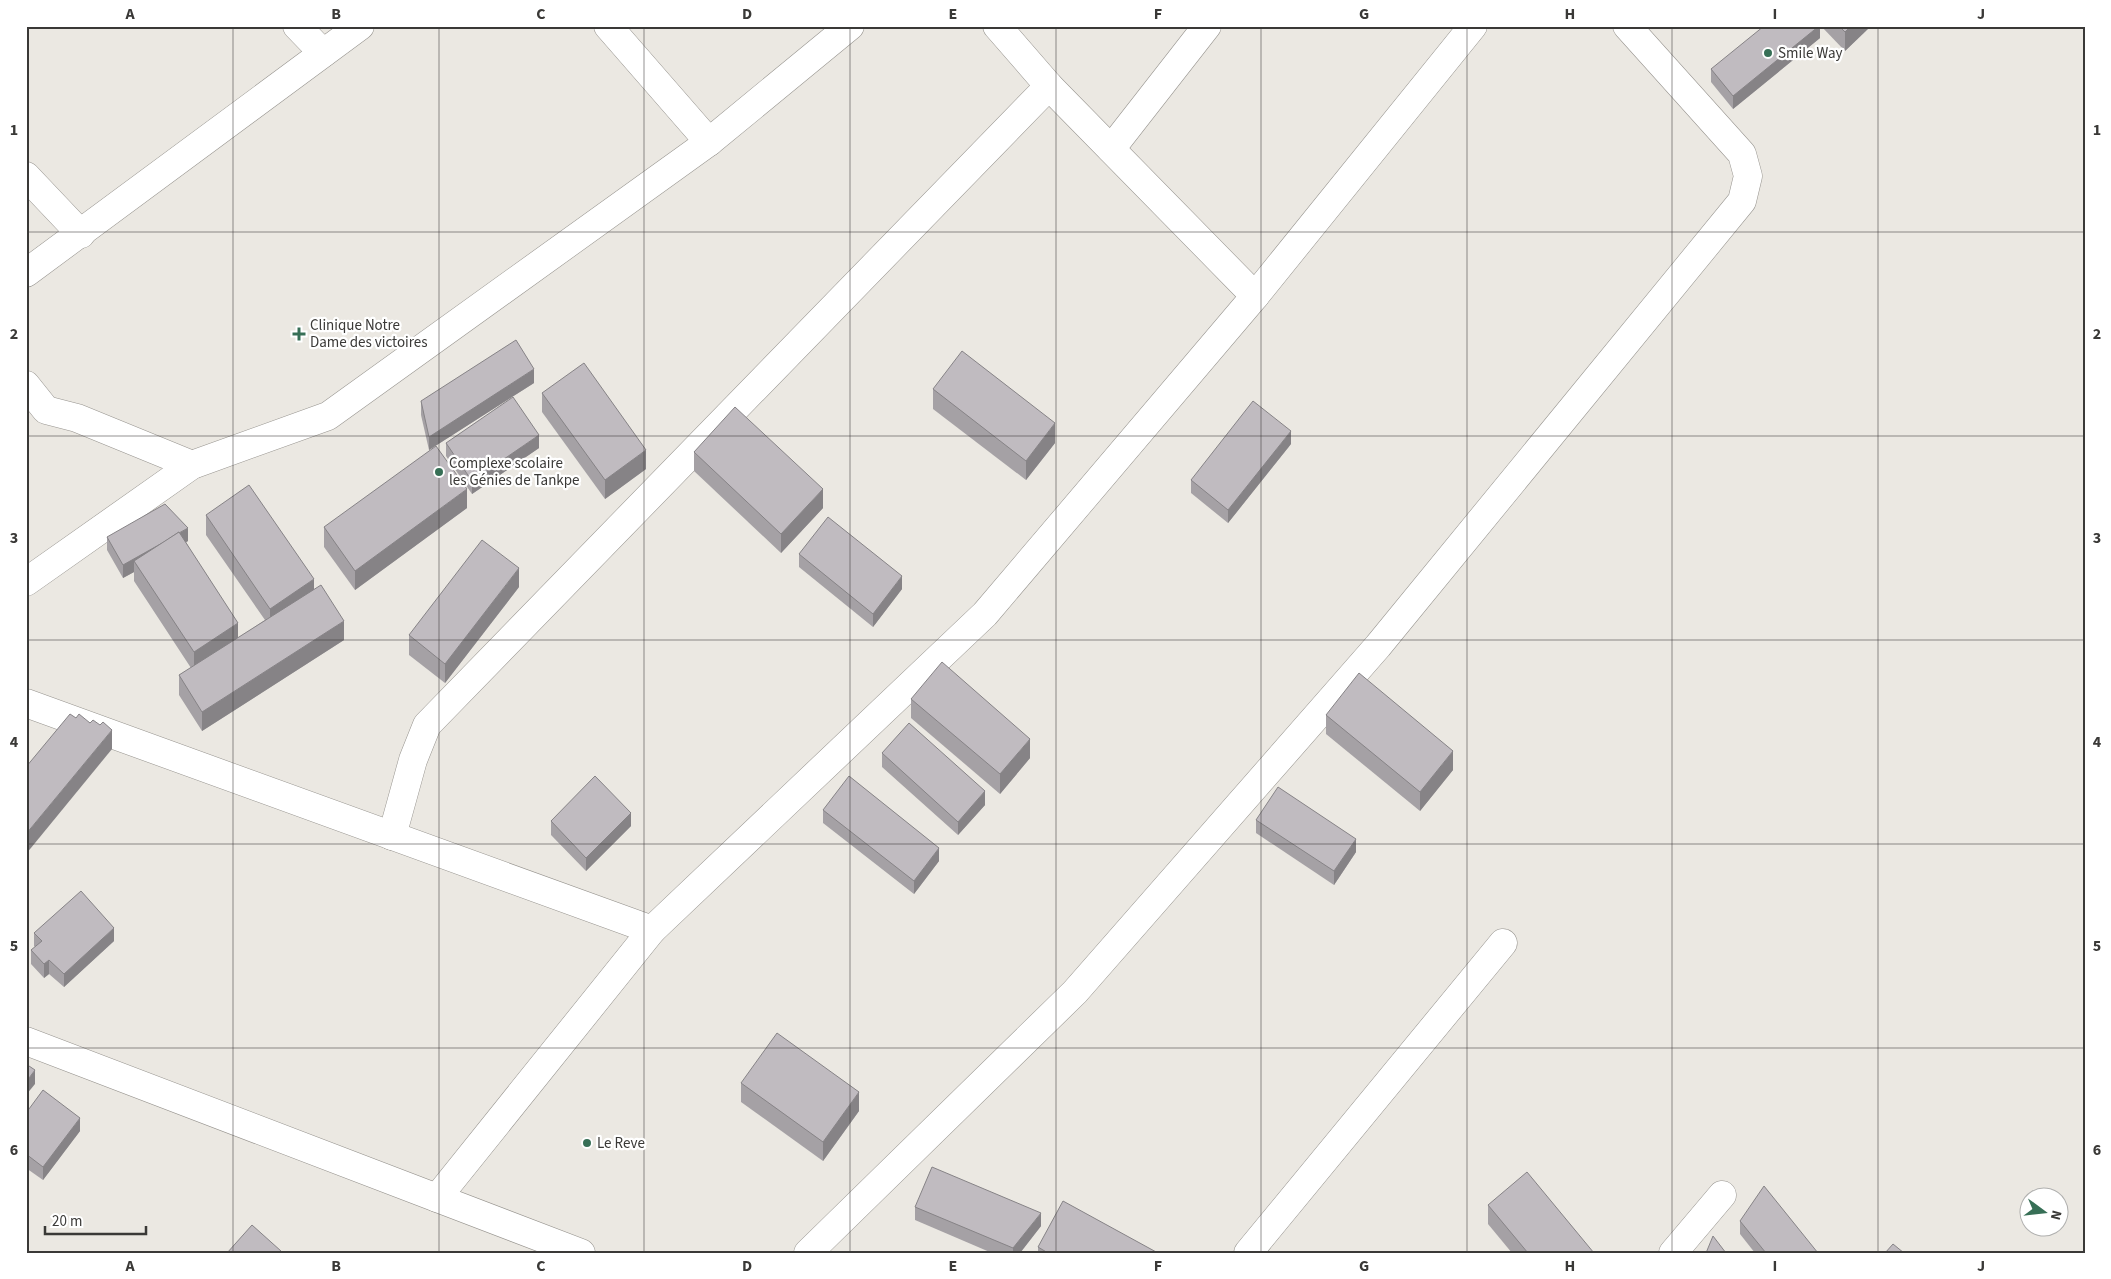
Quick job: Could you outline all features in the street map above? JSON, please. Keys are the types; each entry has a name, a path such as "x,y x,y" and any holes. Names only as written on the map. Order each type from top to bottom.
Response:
{"street":[{"path":"296,26 323,53"},
{"path":"26,273 360,26"},
{"path":"608,26 709,142"},
{"path":"26,582 192,465 328,416 709,142 850,26"},
{"path":"997,26 1049,86 1256,296"},
{"path":"1111,149 1207,26"},
{"path":"437,1198 652,930 985,614 1256,296 1473,26"},
{"path":"808,1253 1075,992 1378,646 1742,201 1748,176 1742,154 1628,26"},
{"path":"392,836 412,760 426,725 1049,86"},
{"path":"26,176 81,234"},
{"path":"26,385 46,410 77,418 192,465"},
{"path":"26,703 652,930"},
{"path":"1248,1253 1503,943"},
{"path":"26,1041 581,1253"},
{"path":"1673,1253 1722,1195"}],"building":[{"path":"1764,26 1819,26 1733,96 1711,69"},
{"path":"1839,26 1851,26 1845,32"},
{"path":"516,340 534,369 429,437 421,401"},
{"path":"962,351 1055,423 1026,461 933,389"},
{"path":"584,363 646,450 605,480 542,393"},
{"path":"513,397 539,435 472,481 446,443"},
{"path":"1253,401 1291,431 1228,510 1191,480"},
{"path":"735,407 823,489 781,534 694,452"},
{"path":"436,446 467,489 355,571 324,527"},
{"path":"249,485 314,579 270,609 206,515"},
{"path":"165,504 188,528 123,565 107,537"},
{"path":"828,517 902,576 873,614 799,554"},
{"path":"179,532 238,623 194,652 134,561"},
{"path":"482,540 519,568 445,664 409,635"},
{"path":"321,585 344,621 202,712 179,675"},
{"path":"942,662 1030,739 1000,774 911,699"},
{"path":"1359,673 1453,751 1420,792 1326,715"},
{"path":"70,714 76,718 79,714 90,723 93,720 100,725 103,722 112,730 26,834 26,767"},
{"path":"909,723 985,791 958,822 882,753"},
{"path":"595,776 631,813 586,858 551,821"},
{"path":"849,776 939,848 914,881 823,810"},
{"path":"1278,787 1356,839 1334,871 1256,820"},
{"path":"81,891 114,928 64,974 49,960 44,964 31,950 42,941 34,933"},
{"path":"777,1033 859,1092 823,1142 741,1083"},
{"path":"26,1064 35,1070 26,1082"},
{"path":"43,1090 80,1118 43,1167 26,1154 26,1113"},
{"path":"932,1167 1041,1213 1013,1248 915,1207"},
{"path":"1527,1172 1594,1253 1528,1253 1488,1205"},
{"path":"1764,1186 1818,1253 1766,1253 1740,1221"},
{"path":"1063,1201 1158,1253 1048,1253 1038,1247"},
{"path":"252,1225 281,1251 280,1253 227,1253"},
{"path":"1713,1236 1726,1253 1706,1253"},
{"path":"1893,1244 1904,1253 1885,1253"}],"place":[{"name":"Smile Way","path":"1768,53"},
{"name":"Clinique Notre Dame des victoires","path":"299,334"},
{"name":"Complexe scolaire les Génies de Tankpe","path":"439,472"},
{"name":"Le Reve","path":"587,1143"}]}
